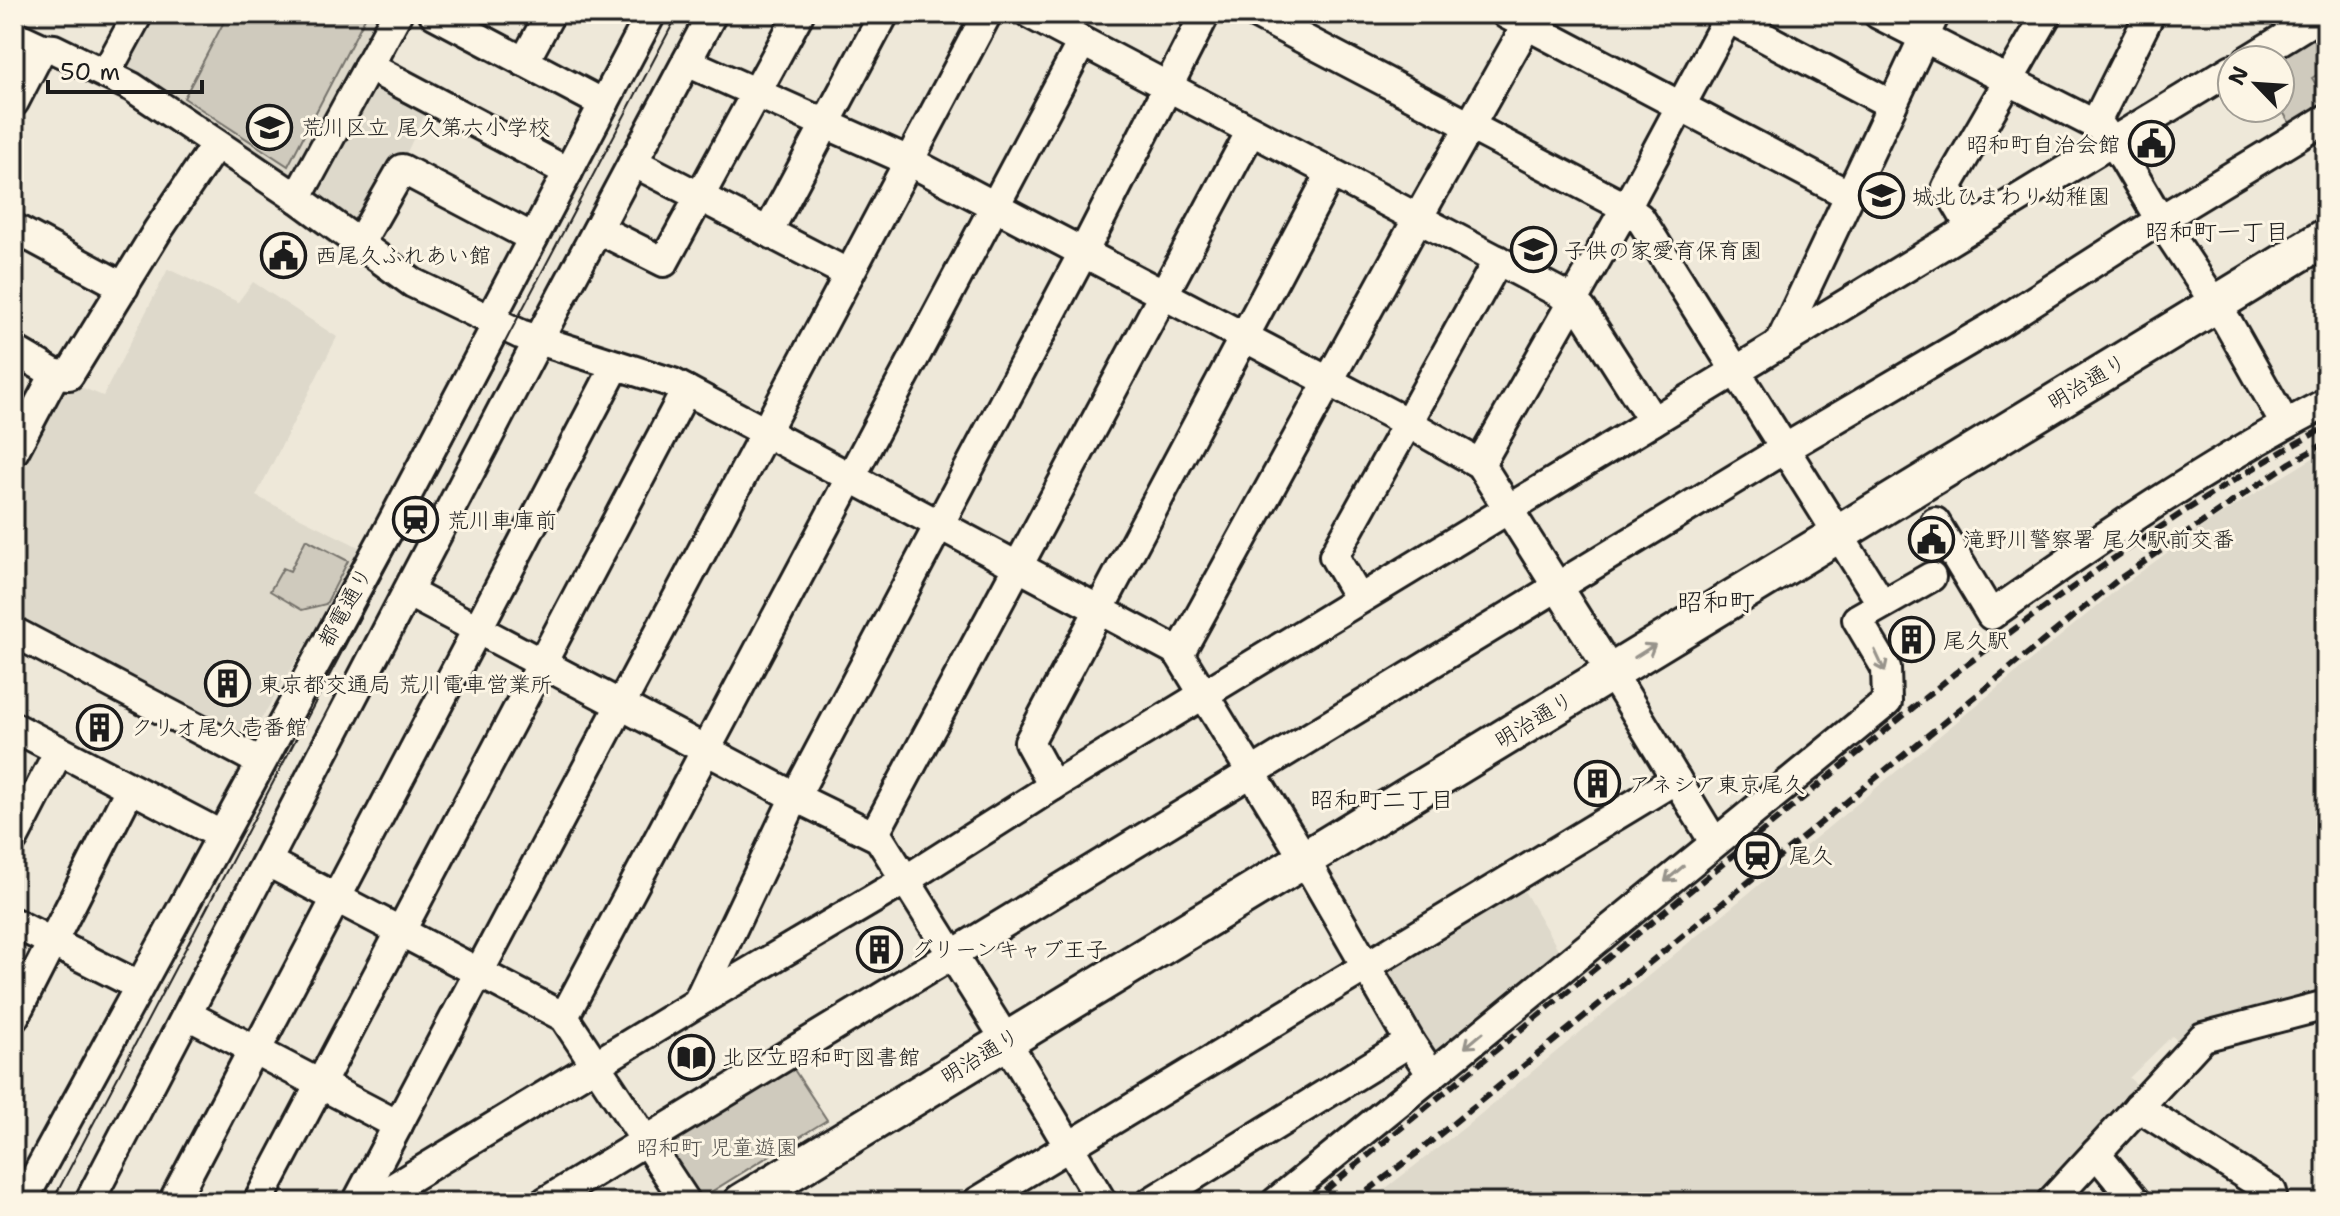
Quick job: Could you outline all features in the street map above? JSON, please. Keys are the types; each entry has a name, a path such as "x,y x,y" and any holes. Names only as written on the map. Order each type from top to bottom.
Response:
{"main road":[{"name":"明治通り","path":"742,1202 1012,1050 1618,683 2222,313 2326,237"},
{"name":"明治通り","path":"2222,313 2326,265"},
{"name":"明治通り","path":"784,1202 1012,1050"}],"street":[{"path":"106,73 138,14"},
{"path":"297,198 397,14"},
{"path":"434,14 604,104"},
{"path":"524,62 550,14"},
{"name":"都電通り","path":"22,1202 261,762 494,322 533,238 651,14"},
{"path":"89,1202 712,14"},
{"path":"598,229 664,262 799,14"},
{"path":"768,232 884,14"},
{"path":"357,1202 987,14"},
{"path":"1030,14 1331,173 1420,214 1572,302 1582,310 1653,421"},
{"path":"697,1003 795,797 1083,253 1205,14"},
{"path":"1256,14 1625,207 1640,218 1882,604"},
{"path":"1878,14 1929,26 2008,81 2103,133 2124,159 2222,313 2285,424"},
{"path":"1971,228 1947,187 2047,14"},
{"path":"2103,133 2150,14"},
{"path":"1480,464 1729,16 1892,105"},
{"path":"2271,44 2310,17"},
{"path":"1179,654 1469,126 1522,18 1681,107 1849,195"},
{"path":"1779,345 1929,26"},
{"path":"14,35 42,48 54,49 132,87 297,198 413,283 538,341 673,383 1179,654 1432,1075"},
{"path":"564,1017 1082,42"},
{"path":"14,102 42,48"},
{"path":"687,62 909,161 1408,423 1480,464 1714,842"},
{"path":"368,66 568,172"},
{"path":"370,1202 907,879 1053,786 1971,228 2103,133 2216,77"},
{"path":"545,1202 1784,449 1999,323 2326,119"},
{"path":"874,835 1251,131"},
{"path":"14,350 55,374 69,375 216,144"},
{"path":"633,162 849,274"},
{"path":"359,244 402,169 533,238"},
{"path":"1053,786 1029,742 1331,173"},
{"path":"14,228 124,287"},
{"path":"1359,599 1334,556 1498,260"},
{"path":"173,1202 337,898 616,365"},
{"path":"14,451 55,374"},
{"path":"258,1202 686,390"},
{"path":"1935,522 1991,615 2093,543 2285,424 2326,403"},
{"path":"1276,1202 1887,702 1886,668 1857,619 1931,577"},
{"path":"409,593 795,797 879,838 1012,1050 1102,1202"},
{"path":"14,632 261,762"},
{"path":"14,727 221,835"},
{"path":"14,838 59,751"},
{"path":"977,1202 1676,779"},
{"path":"14,1017 130,789"},
{"path":"268,862 564,1017 686,1202"},
{"path":"14,923 139,986"},
{"path":"2051,1202 2096,1153 2142,1090 2203,1037 2326,1005"},
{"path":"188,1015 398,1125"},
{"path":"1151,1202 1410,1042"},
{"path":"2142,1090 2272,1192"},
{"path":"2096,1153 2136,1202"}],"shaded area":[{"name":"荒川区立 尾久第六小学校","path":"150,14 385,14 297,182 130,72 124,62"},
{"path":"369,78 429,105 402,163 363,232 308,193"},
{"name":"東京都交通局 荒川電車営業所","path":"168,269 238,302 253,282 337,337 256,496 359,547 320,621 245,746 14,624 14,472 63,380 103,396"},
{"path":"2326,450 2326,998 2185,1047 2172,1036 2129,1078 2145,1091 2041,1202 1368,1202 1465,1127 2120,587 2209,522"},
{"path":"1520,884 1562,956 1439,1055 1431,1053 1379,968"}],"green space":[{"name":"荒川区立 尾久第六小学校","path":"228,14 367,14 288,166 184,98"},
{"path":"2326,25 2326,69 2312,78 2326,100 2326,109 2294,130 2290,124 2296,124 2296,44"},
{"path":"306,539 348,561 326,604 302,610 270,591 283,568 290,571"},
{"name":"昭和町 児童遊園","path":"791,1065 827,1120 698,1200 665,1145"}],"tram line":[{"path":"52,1202 678,14"}],"railway":[{"path":"1311,1202 1954,674 2136,544 2229,483 2326,427"},
{"path":"1353,1202 2119,579 2290,463 2326,443"}],"place":[{"name":"荒川区立 尾久第六小学校","path":"270,127"},
{"name":"昭和町自治会館","path":"2151,144"},
{"name":"城北ひまわり幼稚園","path":"1881,196"},
{"name":"子供の家愛育保育園","path":"1533,250"},
{"name":"西尾久ふれあい館","path":"284,255"},
{"name":"荒川車庫前","path":"416,520"},
{"name":"滝野川警察署 尾久駅前交番","path":"1932,539"},
{"name":"尾久駅","path":"1912,640"},
{"name":"東京都交通局 荒川電車営業所","path":"228,684"},
{"name":"クリオ尾久壱番館","path":"100,727"},
{"name":"アネシア東京尾久","path":"1598,784"},
{"name":"尾久","path":"1758,855"},
{"name":"グリーンキャブ王子","path":"880,949"},
{"name":"北区立昭和町図書館","path":"691,1057"}],"district":[{"name":"昭和町一丁目","path":"2217,232"},
{"name":"昭和町","path":"1716,601"},
{"name":"昭和町二丁目","path":"1382,800"}]}
